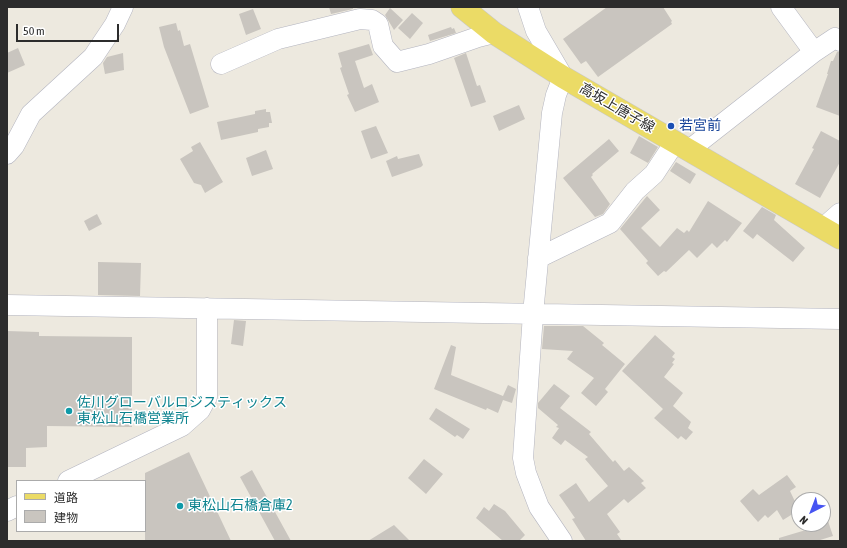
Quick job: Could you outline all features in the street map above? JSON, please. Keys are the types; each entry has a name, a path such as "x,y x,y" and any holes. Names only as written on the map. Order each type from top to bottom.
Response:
{"main road":[{"name":"高坂上唐子線","path":"462,7 494,33 563,77 832,233"}],"street":[{"path":"7,154 14,146 31,114 93,57 115,24 123,7"},
{"path":"528,7 536,32 563,77 556,95 552,113 533,314 524,458 526,473 539,507 557,539"},
{"path":"781,7 814,52"},
{"path":"221,64 278,39 360,19 372,20 378,24 383,46 396,62 429,54 494,33"},
{"path":"538,258 610,223 635,191 682,146 835,38 840,41"},
{"path":"832,233 840,213"},
{"path":"7,305 840,319"},
{"path":"70,480 182,426 200,410 206,397 207,308"},
{"path":"7,511 16,506"}],"building":[{"path":"329,7 353,7 353,9 331,14"},
{"path":"607,7 663,7 672,21 672,24 598,77 586,61 581,64 563,39"},
{"path":"390,8 403,20 394,30 385,15"},
{"path":"253,9 261,29 246,35 239,14"},
{"path":"412,13 423,23 410,39 398,28"},
{"path":"176,23 178,31 180,30 184,46 190,44 209,107 190,114 164,47 159,27"},
{"path":"451,27 452,29 454,28 456,33 430,41 428,35"},
{"path":"369,44 373,55 355,61 364,88 372,84 379,102 355,112 347,95 349,94 340,68 342,67 338,53"},
{"path":"18,48 25,65 7,73 7,53"},
{"path":"837,52 840,52 840,116 816,107 831,61 833,61"},
{"path":"123,53 124,70 105,74 103,63 107,57"},
{"path":"466,53 477,86 480,85 486,102 471,107 454,58"},
{"path":"519,105 525,119 499,131 493,116"},
{"path":"266,109 266,112 270,112 272,123 269,123 269,127 258,129 258,132 221,140 217,122 255,114 255,111"},
{"path":"376,126 388,153 371,159 361,131"},
{"path":"821,131 840,141 840,162 820,198 795,184 814,149 812,148"},
{"path":"639,136 658,147 648,163 630,153"},
{"path":"609,139 619,151 592,174 593,175 591,177 610,204 603,214 595,217 563,178"},
{"path":"200,142 223,182 205,193 201,185 194,183 180,159 193,151 191,147"},
{"path":"266,150 273,169 252,176 246,158"},
{"path":"419,154 423,165 421,167 392,177 386,161 397,156 398,159"},
{"path":"676,162 696,174 690,184 670,171"},
{"path":"647,196 660,210 641,228 660,247 677,228 684,233 687,230 689,232 708,201 742,223 727,242 725,240 717,248 712,243 697,258 689,250 666,272 664,271 658,276 646,263 648,261 620,229"},
{"path":"762,207 776,215 774,220 805,248 793,262 757,234 753,239 743,231"},
{"path":"97,214 102,224 89,231 84,221"},
{"path":"98,262 141,263 140,296 98,295"},
{"path":"234,320 246,321 243,346 231,344"},
{"path":"544,326 583,326 604,343 602,345 625,364 605,389 608,392 596,406 581,393 594,378 567,359 573,351 542,349"},
{"name":"佐川グローバルロジスティックス 東松山石橋営業所","path":"7,331 39,332 39,336 132,337 132,427 47,426 47,447 26,448 26,467 7,467"},
{"path":"655,335 675,353 672,357 675,359 672,363 674,364 664,377 683,393 673,406 691,422 688,428 693,432 686,440 681,436 678,439 654,418 663,409 622,371"},
{"path":"451,345 456,347 451,375 503,396 508,385 516,389 512,403 503,400 498,413 487,408 486,410 434,389"},
{"path":"554,384 570,396 560,408 591,432 589,434 613,462 615,460 624,471 629,467 644,481 641,483 646,488 628,503 624,499 607,514 620,532 617,534 622,541 586,541 572,519 575,518 559,495 576,483 589,502 608,486 585,459 588,457 565,440 561,445 552,438 559,428 556,427 558,425 538,408 538,403"},
{"path":"436,408 470,429 463,439 457,435 455,437 429,419"},
{"name":"東松山石橋倉庫2","path":"189,452 231,541 145,541 145,473"},
{"path":"424,459 443,474 426,494 408,478"},
{"path":"252,470 291,541 275,541 240,477"},
{"path":"787,475 796,487 790,491 791,515 783,520 777,510 768,518 765,515 758,522 740,501 753,489 759,495"},
{"path":"494,504 505,511 525,535 519,541 503,541 476,518 484,507 489,511"},
{"path":"394,525 410,541 368,541"},
{"path":"831,530 833,536 817,541 779,541 779,538 799,532 831,532"}],"place":[{"name":"若宮前","path":"671,126"},
{"name":"佐川グローバルロジスティックス 東松山石橋営業所","path":"69,411"},
{"name":"東松山石橋倉庫2","path":"180,506"}]}
